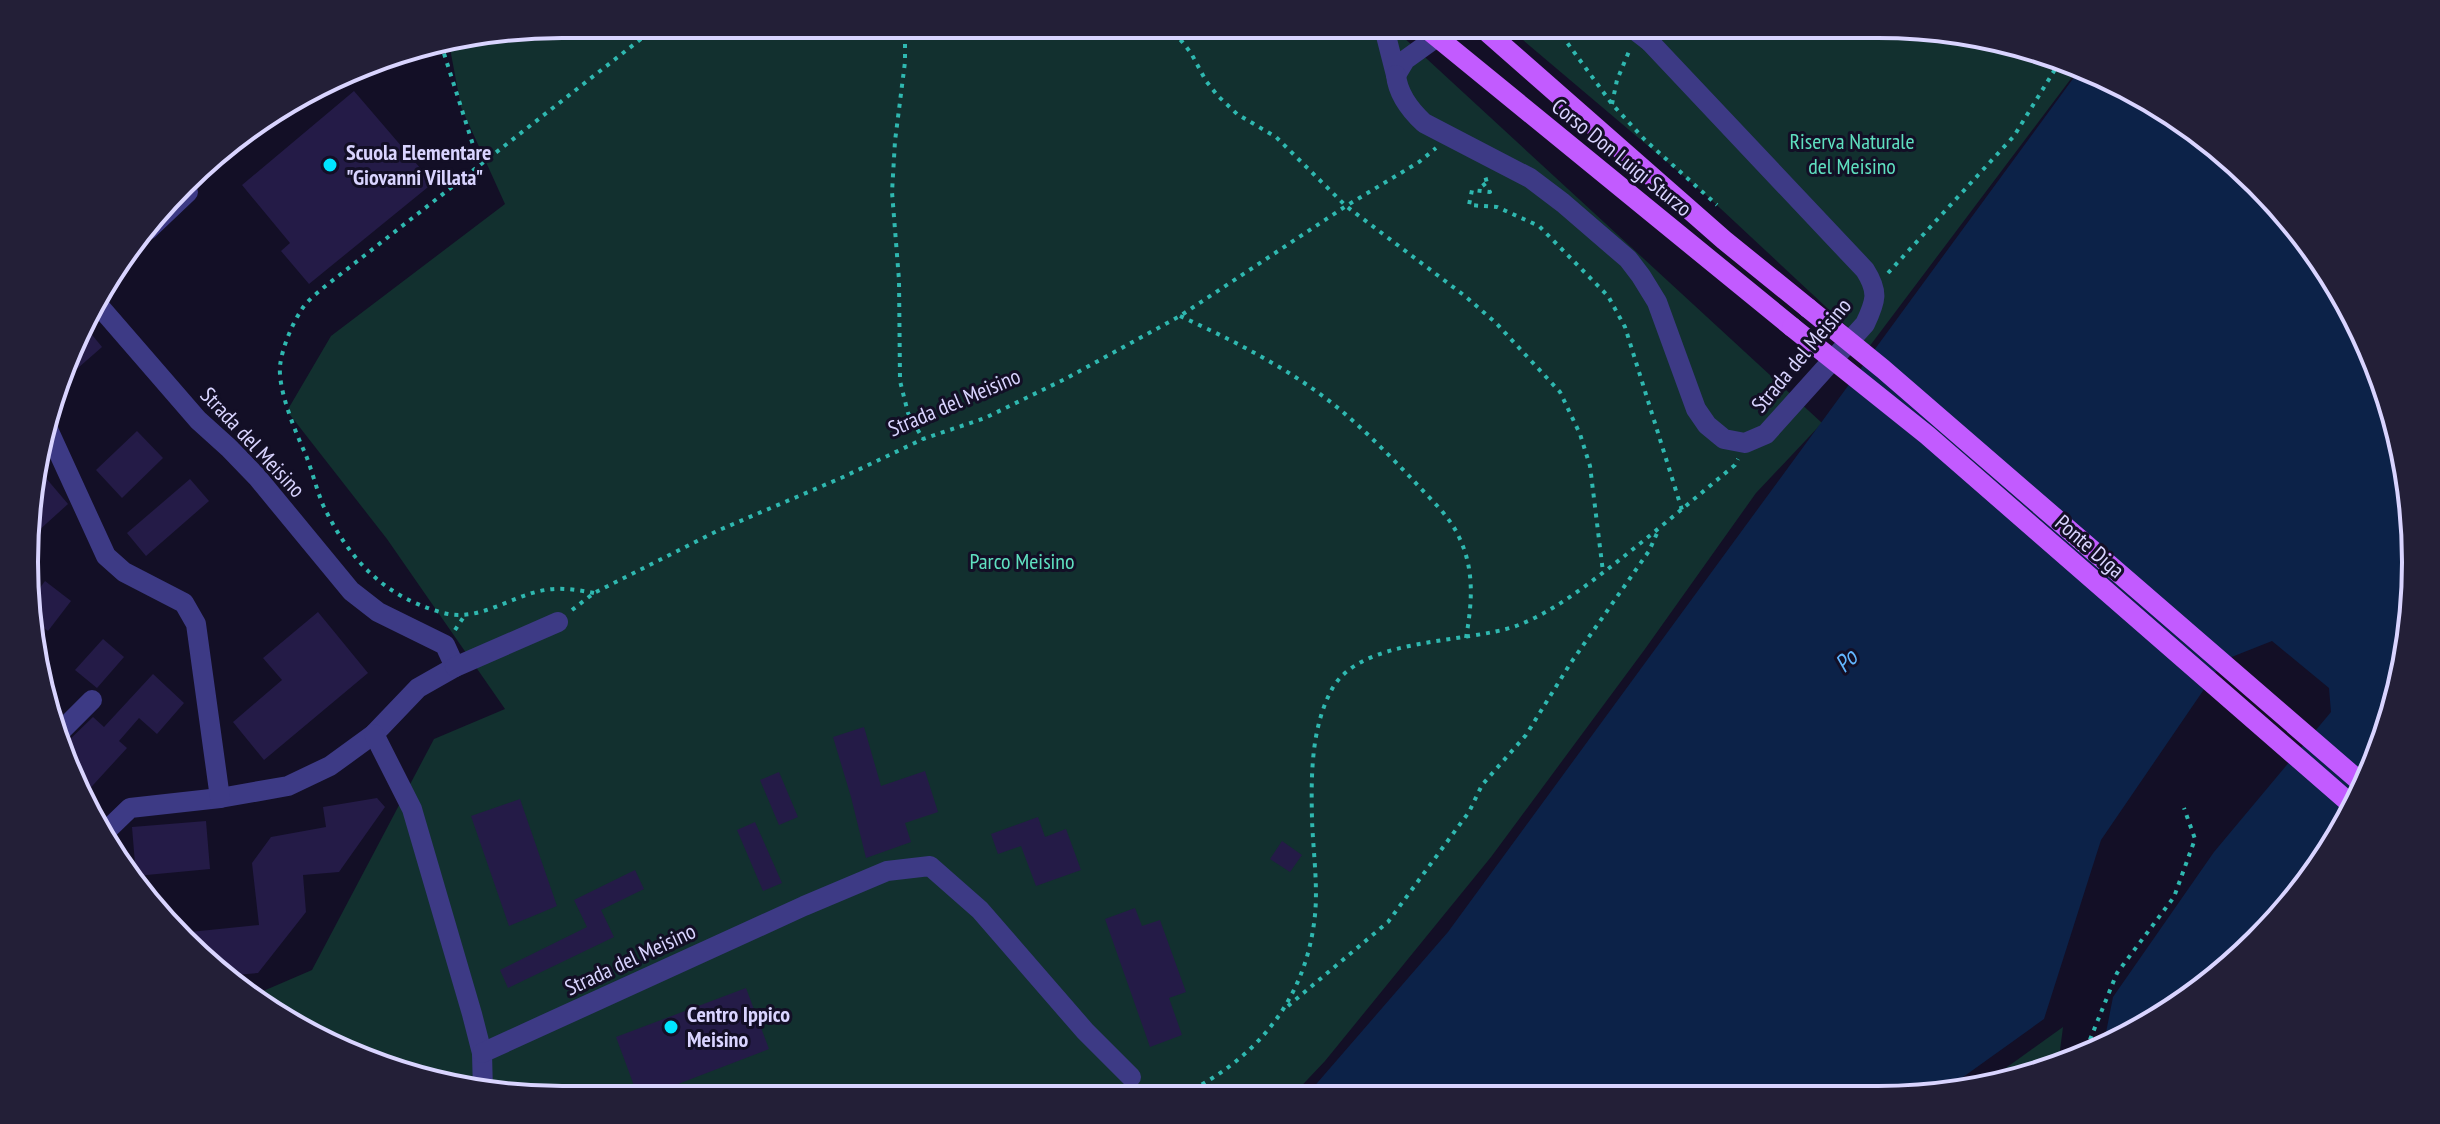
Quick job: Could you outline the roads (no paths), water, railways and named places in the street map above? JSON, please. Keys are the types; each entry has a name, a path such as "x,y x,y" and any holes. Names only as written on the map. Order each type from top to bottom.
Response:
{"main road":[{"name":"Corso Don Luigi Sturzo","path":"1439,38 1792,327"},
{"name":"Corso Don Luigi Sturzo","path":"1494,38 1724,240 1808,308"},
{"name":"Ponte Diga","path":"1808,308 1883,369 2355,778"},
{"name":"Ponte Diga","path":"1792,327 1927,435 2345,799"}],"street":[{"path":"1387,38 1396,75"},
{"path":"1396,75 1423,38"},
{"name":"Strada del Meisino","path":"1396,75 1402,96 1424,123 1530,178 1628,259 1657,302 1696,409 1707,425 1724,439 1745,443 1766,434 1865,324 1873,307 1876,287 1865,270 1643,38"},
{"name":"Strada del Meisino","path":"103,310 198,420 257,477 351,591 378,612 445,645 455,667"},
{"path":"53,440 106,556 124,572 184,603 196,624 220,798"},
{"path":"110,827 130,808 220,798 288,786 330,766 374,734 418,688 455,667 558,622"},
{"path":"65,727 92,700"},
{"path":"374,734 412,809 482,1053 483,1080"},
{"name":"Strada del Meisino","path":"482,1053 887,871 930,866 980,910 1085,1031 1131,1077"}],"water":[{"name":"Po","path":"2075,76 2110,92 2169,126 2249,191 2314,271 2362,361 2392,460 2398,494 2402,562 2398,630 2392,664 2362,763 2314,853 2249,933 2169,998 2106,1034 2113,997 2214,852 2331,712 2329,688 2272,641 2224,660 2101,840 2044,1019 1959,1080 1878,1086 1315,1086 1448,932"}],"place":[{"name":"Scuola Elementare \"Giovanni Villata\"","path":"330,165"},
{"name":"Centro Ippico Meisino","path":"671,1027"}],"park label":[{"name":"Riserva Naturale del Meisino","path":"1852,154"},
{"name":"Parco Meisino","path":"1022,561"}]}
